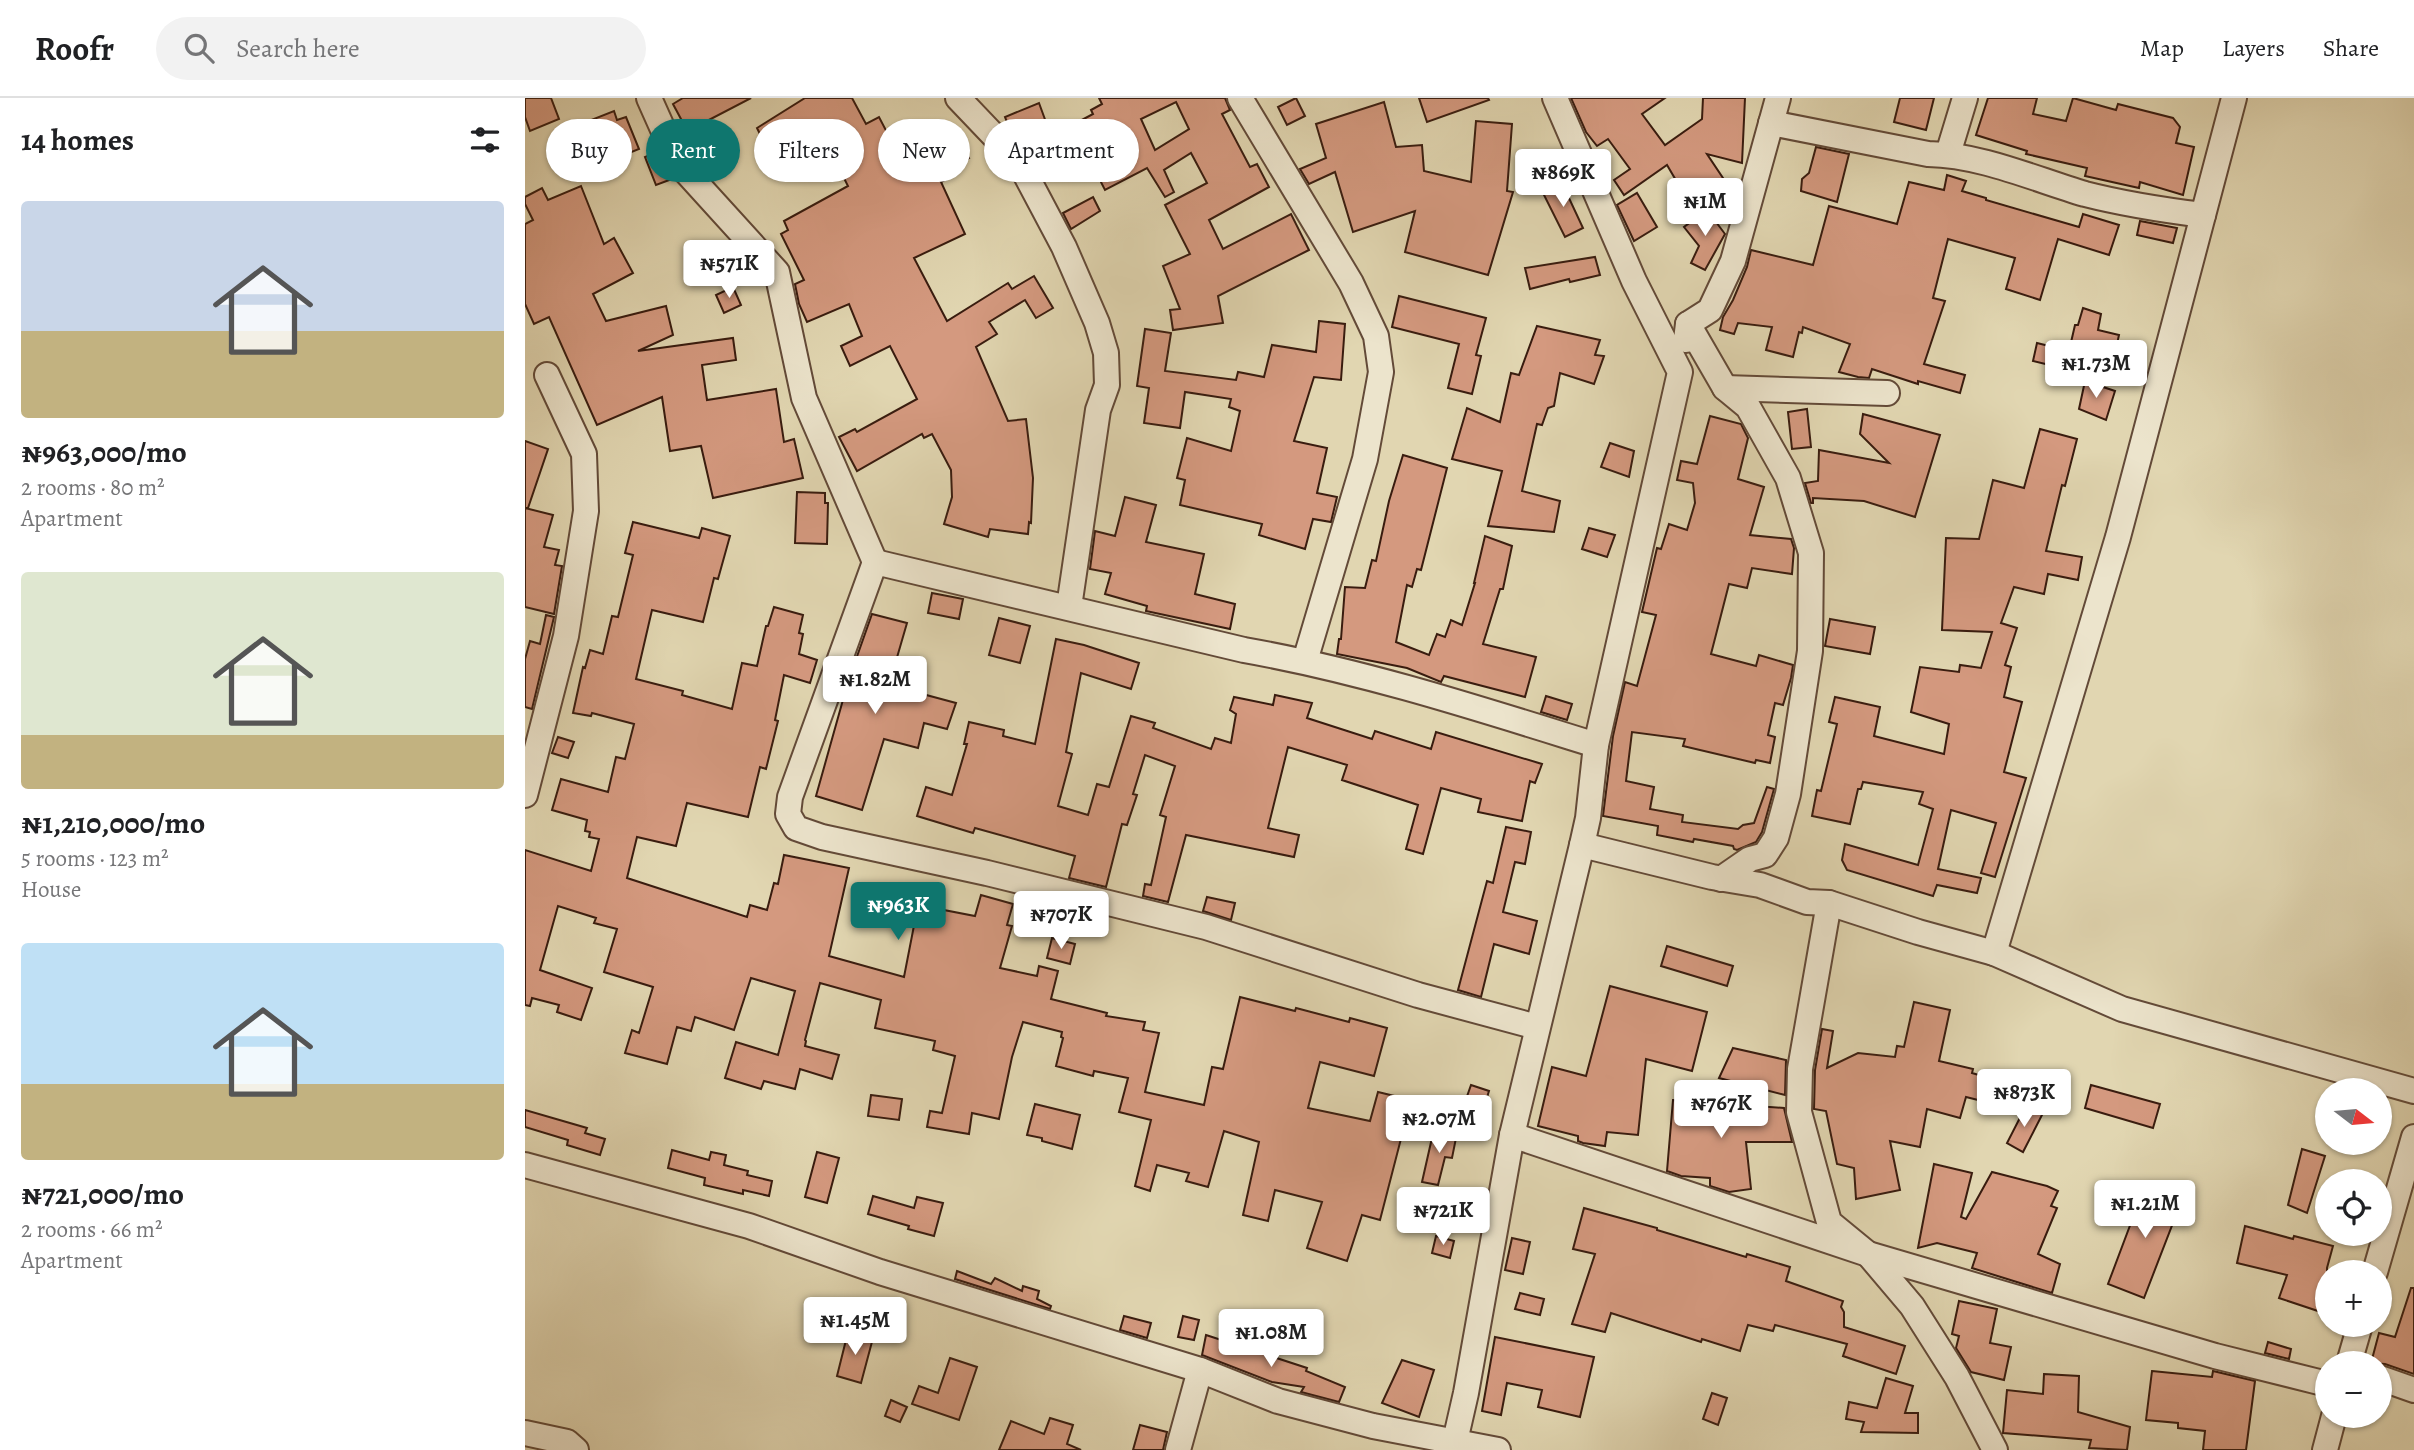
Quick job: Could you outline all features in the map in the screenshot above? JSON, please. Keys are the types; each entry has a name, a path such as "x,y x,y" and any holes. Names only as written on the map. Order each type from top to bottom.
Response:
{"street":[{"path":"649,98 677,163 776,272 804,398 875,562 790,797 788,814 796,828 822,838 988,873 1206,927 1418,995 1537,1027"},
{"path":"958,98 1019,162 1064,247 1097,323 1106,353 1107,385 1098,410 1069,607"},
{"path":"1240,98 1351,283 1376,336 1381,372 1365,459 1305,661"},
{"path":"1555,98 1634,281 1681,372"},
{"path":"1454,1445 1511,1135 1588,818 1596,746 1681,372 1688,324 1710,310 1733,261 1778,98"},
{"path":"1948,155 1965,98"},
{"path":"1994,953 2114,550 2234,98"},
{"path":"1771,123 1928,154 1948,155 2031,175 2084,193 2141,207 2203,215"},
{"path":"1688,324 1725,388 1748,407 1788,478 1811,553 1810,652 1788,794 1776,838 1765,855 1750,859 1721,878"},
{"path":"527,784 566,636 586,511 584,454 547,375"},
{"path":"1725,388 1887,393"},
{"path":"875,562 1244,650 1305,661 1492,713 1596,746"},
{"path":"1582,845 1760,886 1807,902 1829,903 1994,953 2122,1009 2414,1091"},
{"path":"1829,903 1800,1069 1799,1112 1829,1222 1868,1254 1912,1307 1957,1377 1995,1450"},
{"path":"1511,1135 1868,1254 2215,1356 2315,1381"},
{"path":"2378,1260 2414,1137"},
{"path":"525,1165 749,1226 880,1272 1200,1370 1278,1401 1454,1445 1498,1450"},
{"path":"1178,1450 1200,1370"},
{"path":"2392,1382 2414,1390"},
{"path":"2325,1450 2331,1428"},
{"path":"525,1433 567,1442 576,1450"}],"building":[{"path":"525,98 551,98 559,119 546,119 546,124 530,131 525,117"},
{"path":"683,98 751,98 711,119 681,119 673,104"},
{"path":"805,98 852,98 863,119 771,119"},
{"path":"1099,98 1225,98 1230,110 1222,114 1250,167 1257,164 1269,187 1209,220 1223,249 1291,214 1309,250 1218,296 1223,323 1173,330 1170,310 1180,309 1163,266 1190,254 1165,205 1207,183 1191,153 1164,170 1174,192 1165,197 1147,168 1139,172 1139,119 1084,119 1093,114 1091,110 1102,104","holes":["1176,102 1189,129 1155,150 1141,119"]},
{"path":"1296,98 1305,116 1287,125 1278,107"},
{"path":"1419,98 1488,98 1489,100 1427,122"},
{"path":"1571,98 1665,98 1642,114 1665,145 1702,119 1703,98 1745,98 1742,163 1707,154 1729,187 1694,211 1667,165 1624,195 1614,180 1630,169 1608,139 1597,146 1586,132"},
{"path":"1900,98 1934,98 1926,130 1894,122"},
{"path":"1988,98 2037,98 2033,114 2066,121 2073,98 2116,110 2118,104 2173,118 2180,127 2176,143 2194,147 2183,195 2140,182 2139,188 2085,176 2087,168 2026,154 2027,151 1976,135"},
{"path":"1384,102 1396,147 1422,145 1424,171 1471,182 1476,121 1512,124 1507,191 1513,192 1488,275 1405,252 1415,211 1353,232 1335,172 1309,184 1300,169 1326,158 1316,124"},
{"path":"1039,103 1045,119 1006,119 1005,117"},
{"path":"614,111 617,119 594,119"},
{"path":"879,117 878,182 941,182 965,234 914,258 947,321 1008,283 1012,289 1034,276 1053,308 1036,318 1025,300 989,322 997,334 976,347 1008,421 1026,419 1033,478 1028,534 990,529 988,537 944,524 952,497 951,470 932,434 924,438 922,434 857,471 839,437 855,429 857,432 917,399 890,346 850,366 841,346 862,336 849,304 807,322 799,304 795,284 804,280 781,234 788,230 784,221 848,186 846,182 864,182 864,120 866,124"},
{"path":"632,132 639,149 632,152"},
{"path":"1816,147 1849,154 1837,202 1801,191 1802,179 1809,173"},
{"path":"1947,175 1966,181 1962,191 1986,200 2079,227 2083,214 2119,225 2109,255 2058,239 2040,300 2006,289 2015,258 1948,239 1933,298 1945,301 1924,364 1965,375 1960,393 1918,381 1918,384 1872,369 1869,378 1839,372 1850,344 1803,327 1802,333 1799,332 1793,357 1766,350 1772,327 1738,323 1734,334 1720,330 1723,317 1747,267 1751,250 1813,265 1829,206 1897,224 1909,182 1944,190"},
{"path":"1561,181 1583,228 1565,237 1542,191"},
{"path":"1101,182 1120,182 1105,190"},
{"path":"581,186 604,244 614,238 633,273 593,294 606,321 666,306 673,335 638,351 733,338 736,360 702,365 707,400 776,389 784,442 794,439 803,478 713,498 701,446 670,451 662,397 597,425 549,317 534,324 525,304 525,224 533,220 525,204 525,197 542,188 548,200"},
{"path":"1637,193 1657,227 1634,241 1617,205"},
{"path":"1093,197 1100,211 1071,229 1063,213"},
{"path":"1707,210 1725,234 1705,270 1691,263 1699,246 1684,227"},
{"path":"2140,221 2177,228 2173,243 2137,235"},
{"path":"1595,257 1600,275 1570,282 1569,279 1530,289 1525,268"},
{"path":"733,287 741,305 724,313 716,295"},
{"path":"1399,296 1486,318 1476,355 1481,356 1472,394 1448,388 1459,344 1392,327"},
{"path":"2083,308 2101,314 2098,330 2119,335 2114,358 2104,355 2099,377 2033,361 2037,343 2069,351 2075,325 2078,325"},
{"path":"1319,321 1345,324 1341,380 1314,377 1294,441 1327,448 1317,493 1337,497 1331,522 1313,519 1305,549 1259,535 1262,524 1180,505 1185,480 1177,478 1187,438 1231,451 1240,411 1229,407 1231,399 1185,392 1180,428 1144,423 1149,388 1137,386 1145,329 1171,333 1165,371 1236,380 1238,372 1264,377 1272,345 1316,352"},
{"path":"1537,326 1600,340 1595,355 1604,356 1594,384 1560,373 1554,406 1548,408 1542,425 1537,424 1522,491 1560,501 1554,532 1488,526 1502,471 1452,459 1467,408 1500,422 1511,373 1519,375"},
{"path":"2085,381 2115,391 2106,420 2079,409"},
{"path":"1807,409 1811,447 1792,449 1788,412"},
{"path":"1863,414 1940,435 1915,517 1864,501 1813,498 1811,503 1805,483 1818,481 1819,450 1889,463 1860,434"},
{"path":"1710,416 1741,424 1748,438 1738,479 1764,487 1750,535 1791,539 1794,548 1792,574 1752,568 1747,588 1729,584 1711,654 1756,666 1759,655 1793,665 1791,678 1783,705 1775,703 1768,735 1775,737 1770,763 1756,760 1755,763 1683,746 1685,739 1632,732 1626,781 1654,787 1650,809 1683,815 1682,822 1738,829 1754,823 1767,787 1774,789 1762,832 1756,842 1737,850 1733,846 1657,835 1658,826 1603,816 1613,736 1625,682 1637,686 1656,615 1642,612 1657,548 1661,549 1669,524 1687,530 1695,503 1693,483 1677,480 1681,461 1697,464"},
{"path":"2040,429 2077,439 2065,486 2062,485 2046,551 2082,557 2078,580 2048,574 2044,594 2014,587 2001,623 2017,628 2005,665 2011,667 2004,697 2022,702 2004,772 2026,778 1995,877 1981,873 1996,823 1951,810 1938,869 1981,878 1977,893 1937,885 1933,896 1847,870 1842,860 1845,844 1918,865 1933,809 1919,804 1923,792 1863,782 1861,789 1858,789 1850,824 1812,816 1817,790 1821,791 1837,724 1829,722 1835,697 1880,707 1874,736 1944,754 1949,724 1911,712 1920,667 1959,672 1960,665 1981,668 1992,632 1942,630 1946,538 1979,539 1993,480 2024,488"},
{"path":"525,441 548,449 528,508 525,508"},
{"path":"1610,443 1634,451 1629,477 1601,467"},
{"path":"1403,455 1447,468 1421,570 1417,569 1412,587 1407,585 1396,642 1429,655 1437,634 1445,637 1451,620 1462,625 1485,536 1512,546 1503,589 1500,589 1483,644 1536,657 1525,697 1444,676 1441,682 1407,668 1337,654 1341,639 1345,587 1365,588 1372,560 1376,561 1389,501"},
{"path":"797,492 825,493 825,503 828,503 827,544 795,543"},
{"path":"1125,497 1156,505 1146,542 1204,554 1195,594 1235,604 1230,629 1146,611 1147,606 1105,594 1111,573 1090,569 1095,531 1115,536"},
{"path":"525,508 553,515 544,547 559,550 555,565 562,566 554,614 525,607"},
{"path":"633,522 699,538 702,528 730,536 718,579 714,578 703,622 652,610 636,679 683,691 682,695 732,709 742,663 757,666 766,626 774,607 803,615 799,633 803,634 799,654 817,660 810,683 784,675 775,720 778,721 766,769 760,767 748,817 687,803 676,846 637,837 627,878 747,917 750,905 767,910 774,883 778,884 784,855 849,868 829,956 904,977 918,905 975,916 981,895 1013,904 1007,925 1012,926 1000,968 1037,976 1039,966 1058,971 1051,999 1107,1013 1106,1016 1145,1022 1143,1030 1159,1033 1145,1092 1204,1105 1212,1067 1223,1069 1240,997 1295,1011 1296,1008 1349,1022 1350,1018 1387,1028 1374,1076 1320,1062 1308,1108 1370,1121 1378,1092 1411,1100 1380,1220 1362,1215 1347,1261 1307,1248 1322,1202 1275,1190 1268,1221 1243,1215 1259,1142 1224,1131 1208,1187 1186,1181 1189,1173 1157,1165 1150,1191 1135,1186 1151,1120 1119,1112 1128,1078 1094,1071 1093,1076 1056,1066 1062,1032 1023,1022 1012,1057 999,1119 972,1113 969,1134 927,1127 930,1111 942,1113 955,1056 933,1050 935,1041 875,1028 881,1000 820,983 805,1046 839,1055 832,1079 800,1069 795,1089 764,1081 761,1089 725,1078 736,1042 778,1055 795,991 751,978 734,1030 695,1017 691,1031 677,1027 667,1064 625,1053 632,1030 639,1033 653,987 604,972 617,929 594,923 596,918 558,906 540,970 592,988 581,1020 557,1012 559,1005 532,998 530,1006 525,1005 525,850 591,871 599,839 589,837 590,832 585,831 587,820 552,810 561,779 608,792 616,757 625,759 634,724 592,713 591,716 573,713 583,667 585,668 590,650 603,654 612,616 618,617 633,555 625,553"},
{"path":"1589,528 1615,535 1607,557 1582,549"},
{"path":"932,593 963,599 959,619 928,613"},
{"path":"872,614 907,623 889,685 956,703 947,729 924,723 918,748 884,739 862,810 816,796 848,682"},
{"path":"546,615 554,617 532,709 525,707 525,659 530,641 540,644"},
{"path":"999,618 1030,626 1020,663 989,655"},
{"path":"1830,619 1875,627 1870,654 1825,646"},
{"path":"1056,639 1139,663 1131,689 1081,673 1066,752 1072,754 1058,806 1088,815 1097,784 1109,787 1131,716 1155,723 1153,728 1211,749 1215,738 1231,743 1236,714 1230,710 1234,697 1273,705 1275,695 1312,703 1307,718 1372,739 1375,731 1431,749 1436,732 1542,764 1535,783 1530,781 1522,821 1478,812 1481,799 1441,788 1423,854 1406,849 1418,805 1342,780 1347,765 1288,747 1268,828 1299,835 1294,857 1186,835 1168,902 1143,896 1145,884 1151,885 1166,817 1160,815 1175,766 1145,755 1133,794 1137,795 1127,825 1122,824 1106,887 1069,878 1075,856 975,828 973,833 917,816 926,787 952,795 967,744 964,744 969,722 1004,730 1003,736 1035,744"},
{"path":"1546,696 1572,704 1567,720 1541,712"},
{"path":"558,737 574,742 568,758 552,753"},
{"path":"1506,827 1531,832 1525,864 1515,862 1503,912 1537,921 1529,954 1494,944 1481,997 1458,990 1487,881 1493,883"},
{"path":"1207,897 1235,903 1231,920 1203,911"},
{"path":"1052,938 1075,944 1070,964 1047,958"},
{"path":"1667,946 1733,966 1727,986 1661,966"},
{"path":"1610,986 1707,1012 1692,1071 1646,1059 1638,1135 1607,1132 1605,1146 1583,1143 1578,1141 1578,1136 1538,1126 1552,1067 1586,1076"},
{"path":"1914,1002 1950,1010 1939,1061 1973,1069 1972,1073 1996,1080 1990,1103 1966,1097 1960,1118 1927,1109 1920,1147 1890,1141 1900,1190 1856,1199 1854,1168 1837,1164 1826,1111 1814,1109 1815,1070 1822,1029 1833,1031 1827,1068 1858,1053 1895,1057 1897,1046 1904,1047"},
{"path":"1733,1048 1786,1060 1785,1095 1719,1078"},
{"path":"1471,1085 1489,1091 1483,1110 1464,1105"},
{"path":"2091,1085 2160,1104 2153,1128 2085,1108"},
{"path":"871,1095 902,1099 899,1120 868,1116"},
{"path":"1673,1100 1784,1108 1792,1142 1746,1142 1751,1189 1729,1192 1710,1186 1710,1178 1681,1176 1667,1171"},
{"path":"1035,1104 1080,1115 1072,1149 1027,1135"},
{"path":"2026,1106 2042,1115 2023,1152 2007,1143"},
{"path":"525,1110 587,1128 585,1133 605,1139 600,1155 567,1145 568,1140 525,1127"},
{"path":"1434,1129 1457,1133 1452,1158 1445,1157 1438,1185 1422,1182"},
{"path":"2302,1149 2325,1156 2321,1169 2315,1169 2315,1188 2307,1213 2288,1205"},
{"path":"672,1150 709,1160 711,1152 726,1155 724,1165 748,1171 747,1175 772,1181 769,1196 743,1190 743,1194 704,1185 705,1178 668,1168"},
{"path":"817,1152 839,1158 827,1203 805,1197"},
{"path":"1934,1164 1972,1173 1961,1217 1966,1219 1992,1172 2058,1191 2051,1206 2057,1208 2038,1254 2060,1264 2052,1293 1972,1268 1977,1253 1937,1243 1918,1248"},
{"path":"2146,1183 2183,1197 2144,1298 2108,1284"},
{"path":"873,1196 914,1208 917,1197 943,1203 934,1236 868,1214"},
{"path":"1584,1208 1746,1257 1747,1254 1790,1267 1786,1281 1843,1301 1841,1307 1844,1312 1844,1327 1905,1346 1896,1374 1843,1356 1847,1344 1775,1325 1773,1331 1748,1325 1740,1351 1702,1339 1701,1342 1611,1313 1605,1332 1572,1324 1595,1254 1573,1249"},
{"path":"2245,1226 2293,1239 2294,1236 2315,1241 2315,1246 2333,1246 2329,1260 2315,1260 2315,1310 2279,1298 2287,1275 2237,1263"},
{"path":"1436,1236 1454,1241 1450,1258 1432,1253"},
{"path":"1512,1238 1530,1242 1523,1274 1505,1270"},
{"path":"957,1271 991,1284 995,1278 1022,1291 1023,1286 1039,1291 1037,1299 1051,1306 1050,1309 955,1279"},
{"path":"2411,1288 2414,1288 2414,1374 2392,1366 2392,1351 2374,1351 2378,1337 2395,1337"},
{"path":"1520,1293 1544,1299 1540,1315 1515,1309"},
{"path":"1959,1301 1997,1309 1990,1343 2011,1347 2004,1380 1971,1372 1956,1348 1959,1336 1952,1334"},
{"path":"1124,1316 1151,1323 1147,1338 1120,1330"},
{"path":"1183,1316 1199,1320 1194,1340 1178,1337"},
{"path":"848,1332 873,1338 861,1383 837,1376"},
{"path":"1206,1335 1307,1368 1306,1371 1345,1387 1339,1402 1301,1392 1304,1387 1272,1382 1202,1355"},
{"path":"1495,1337 1594,1357 1580,1417 1538,1407 1542,1390 1507,1383 1501,1415 1482,1411"},
{"path":"2268,1342 2291,1349 2289,1359 2265,1353"},
{"path":"950,1358 977,1367 959,1420 912,1404 919,1386 938,1393"},
{"path":"1402,1360 1434,1370 1419,1417 1382,1403"},
{"path":"2152,1371 2212,1377 2213,1371 2255,1381 2246,1450 2203,1450 2205,1431 2178,1428 2178,1423 2146,1420"},
{"path":"2044,1374 2079,1376 2078,1412 2130,1427 2127,1450 2089,1448 2091,1440 2003,1433 2007,1390 2043,1394"},
{"path":"1886,1378 1913,1386 1905,1413 1918,1413 1918,1433 1861,1432 1864,1422 1846,1419 1849,1402 1877,1408"},
{"path":"1712,1393 1727,1398 1718,1425 1703,1419"},
{"path":"891,1400 907,1407 900,1422 885,1416"},
{"path":"1050,1418 1073,1425 1067,1444 1081,1450 999,1450 1011,1421 1044,1434"},
{"path":"1140,1425 1167,1432 1163,1450 1133,1450"}]}
